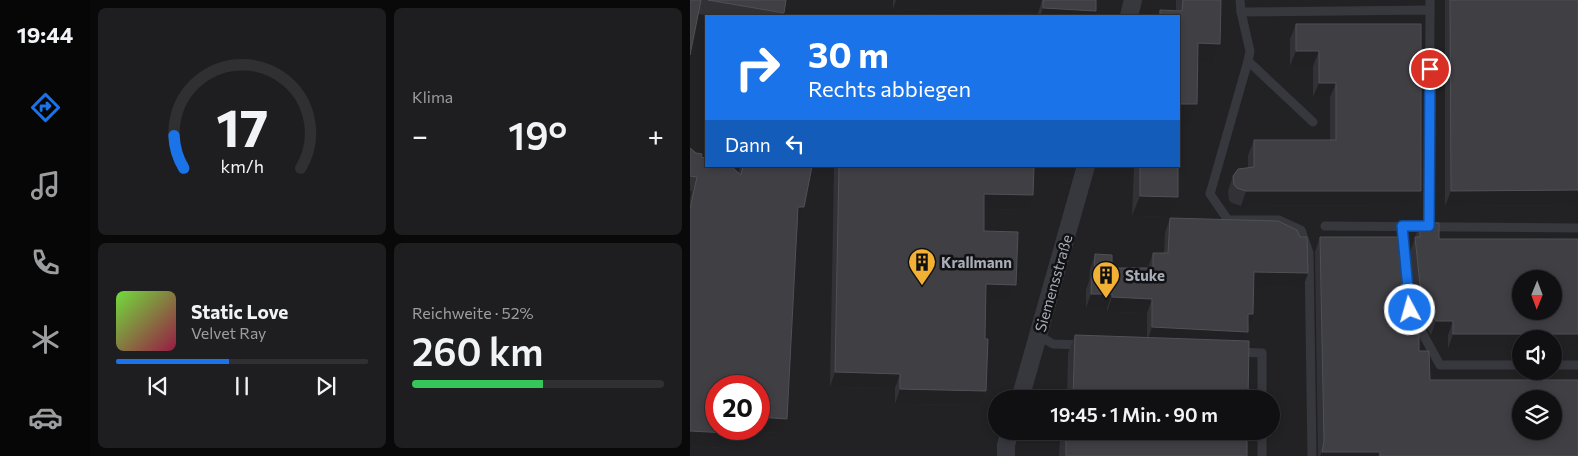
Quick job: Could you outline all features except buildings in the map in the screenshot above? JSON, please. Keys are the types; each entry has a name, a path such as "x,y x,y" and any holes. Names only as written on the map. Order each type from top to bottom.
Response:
{"street":[{"path":"1128,15 1133,0"},
{"name":"Siemensstraße","path":"1023,390 1086,167"},
{"path":"1006,456 1007,440"}],"lane":[{"path":"1240,0 1250,51 1210,194 1228,220 1279,220 1301,230 1309,253 1312,456"},
{"path":"1429,226 1430,0"},
{"path":"1241,12 1430,10"},
{"path":"1248,61 1314,122"},
{"path":"1325,226 1402,231 1429,226 1578,228"},
{"path":"1410,310 1440,364 1512,365"},
{"path":"1038,335 1053,344 1093,346"},
{"path":"1232,352 1262,353 1262,390"},
{"path":"1562,365 1578,365"},
{"path":"1262,440 1262,456"}],"shaded area":[{"path":"690,0 1578,0 1578,456 690,456"}],"place":[{"name":"Krallmann","path":"922,286"},
{"name":"Stuke","path":"1106,299"}],"route":[{"path":"1410,310 1402,226 1429,226 1430,69"}]}
